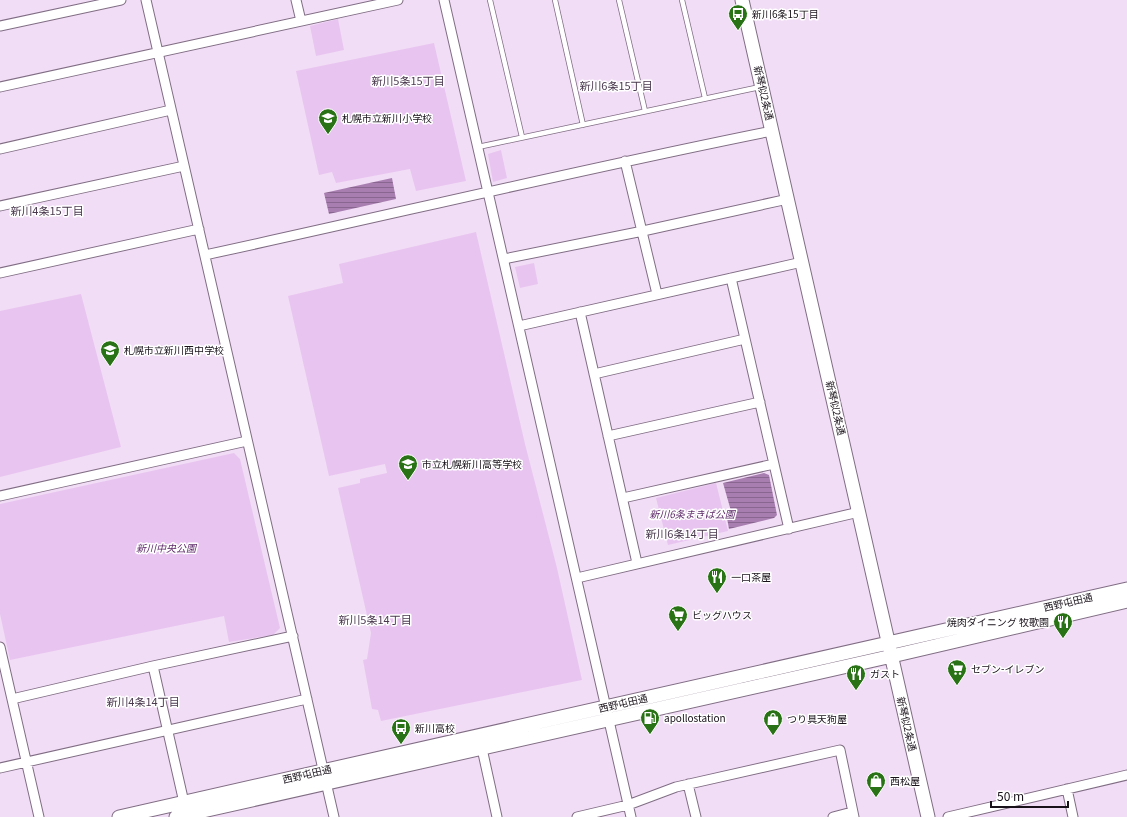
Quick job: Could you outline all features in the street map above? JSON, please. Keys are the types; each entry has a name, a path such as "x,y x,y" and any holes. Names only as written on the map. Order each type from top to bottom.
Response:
{"street":[{"path":"0,26 121,0"},
{"path":"146,0 334,817"},
{"path":"296,0 301,21"},
{"path":"352,0 354,9"},
{"path":"0,87 398,0"},
{"path":"444,0 631,817"},
{"name":"新琴似2条通","path":"742,0 928,817"},
{"path":"0,149 172,110"},
{"path":"205,255 489,193 625,161 772,130"},
{"path":"625,161 657,294"},
{"path":"0,206 184,166"},
{"path":"504,259 643,231 788,199"},
{"path":"0,273 199,229"},
{"path":"519,326 802,262"},
{"path":"732,278 789,529"},
{"path":"580,312 638,563"},
{"path":"594,374 745,339"},
{"path":"608,436 760,402"},
{"path":"0,496 247,441"},
{"path":"623,498 774,464"},
{"path":"576,578 859,512"},
{"name":"西野屯田通","path":"119,817 182,811 325,777 479,735 1127,589"},
{"name":"西野屯田通","path":"325,777 482,748 892,656 1127,601"},
{"path":"12,699 153,666 292,636"},
{"path":"0,648 39,817"},
{"path":"153,666 168,730 182,811"},
{"path":"0,768 307,699"},
{"path":"479,735 497,817"},
{"path":"577,817 628,805 688,784 840,750 853,815 833,817"},
{"path":"948,817 1127,776"},
{"path":"688,784 696,817"},
{"path":"1067,789 1073,817"}],"lane":[{"path":"490,0 522,137"},
{"path":"555,0 583,126"},
{"path":"619,0 645,112"},
{"path":"682,0 705,98"},
{"path":"478,147 762,87"}],"green space":[{"path":"338,19 344,50 316,56 310,26"},
{"path":"434,43 466,181 416,191 410,169 336,183 332,172 319,175 296,71"},
{"path":"501,150 507,178 493,182 488,154"},
{"name":"市立札幌新川高等学校","path":"476,232 525,444 557,568 582,680 381,721 378,710 372,709 363,660 367,659 371,633 338,488 360,483 360,479 387,473 385,464 329,476 288,296 343,283 339,264"},
{"path":"534,263 538,284 520,288 515,267"},
{"path":"81,294 121,447 0,477 0,311"},
{"name":"新川中央公園","path":"234,453 240,459 280,628 273,635 229,642 224,616 10,660 0,614 0,504"},
{"name":"新川6条まきば公園","path":"716,483 728,531 668,545 656,498"}],"shaded area":[{"path":"392,178 396,199 329,214 324,193"},
{"path":"764,473 769,475 777,515 774,518 729,529 727,518 733,518 723,483"}],"place":[{"name":"新川6条15丁目","path":"738,31"},
{"name":"札幌市立新川小学校","path":"328,135"},
{"name":"札幌市立新川西中学校","path":"110,367"},
{"name":"市立札幌新川高等学校","path":"408,481"},
{"name":"一口茶屋","path":"717,594"},
{"name":"ビッグハウス","path":"678,632"},
{"name":"焼肉ダイニング 牧歌園","path":"1063,639"},
{"name":"セブン-イレブン","path":"957,686"},
{"name":"ガスト","path":"856,691"},
{"name":"apollostation","path":"650,735"},
{"name":"つり具天狗屋","path":"773,736"},
{"name":"新川高校","path":"401,745"},
{"name":"西松屋","path":"876,798"}],"district":[{"name":"新川5条15丁目","path":"408,81"},
{"name":"新川6条15丁目","path":"616,86"},
{"name":"新川4条15丁目","path":"47,211"},
{"name":"新川6条14丁目","path":"682,534"},
{"name":"新川5条14丁目","path":"375,620"},
{"name":"新川4条14丁目","path":"143,702"}]}
